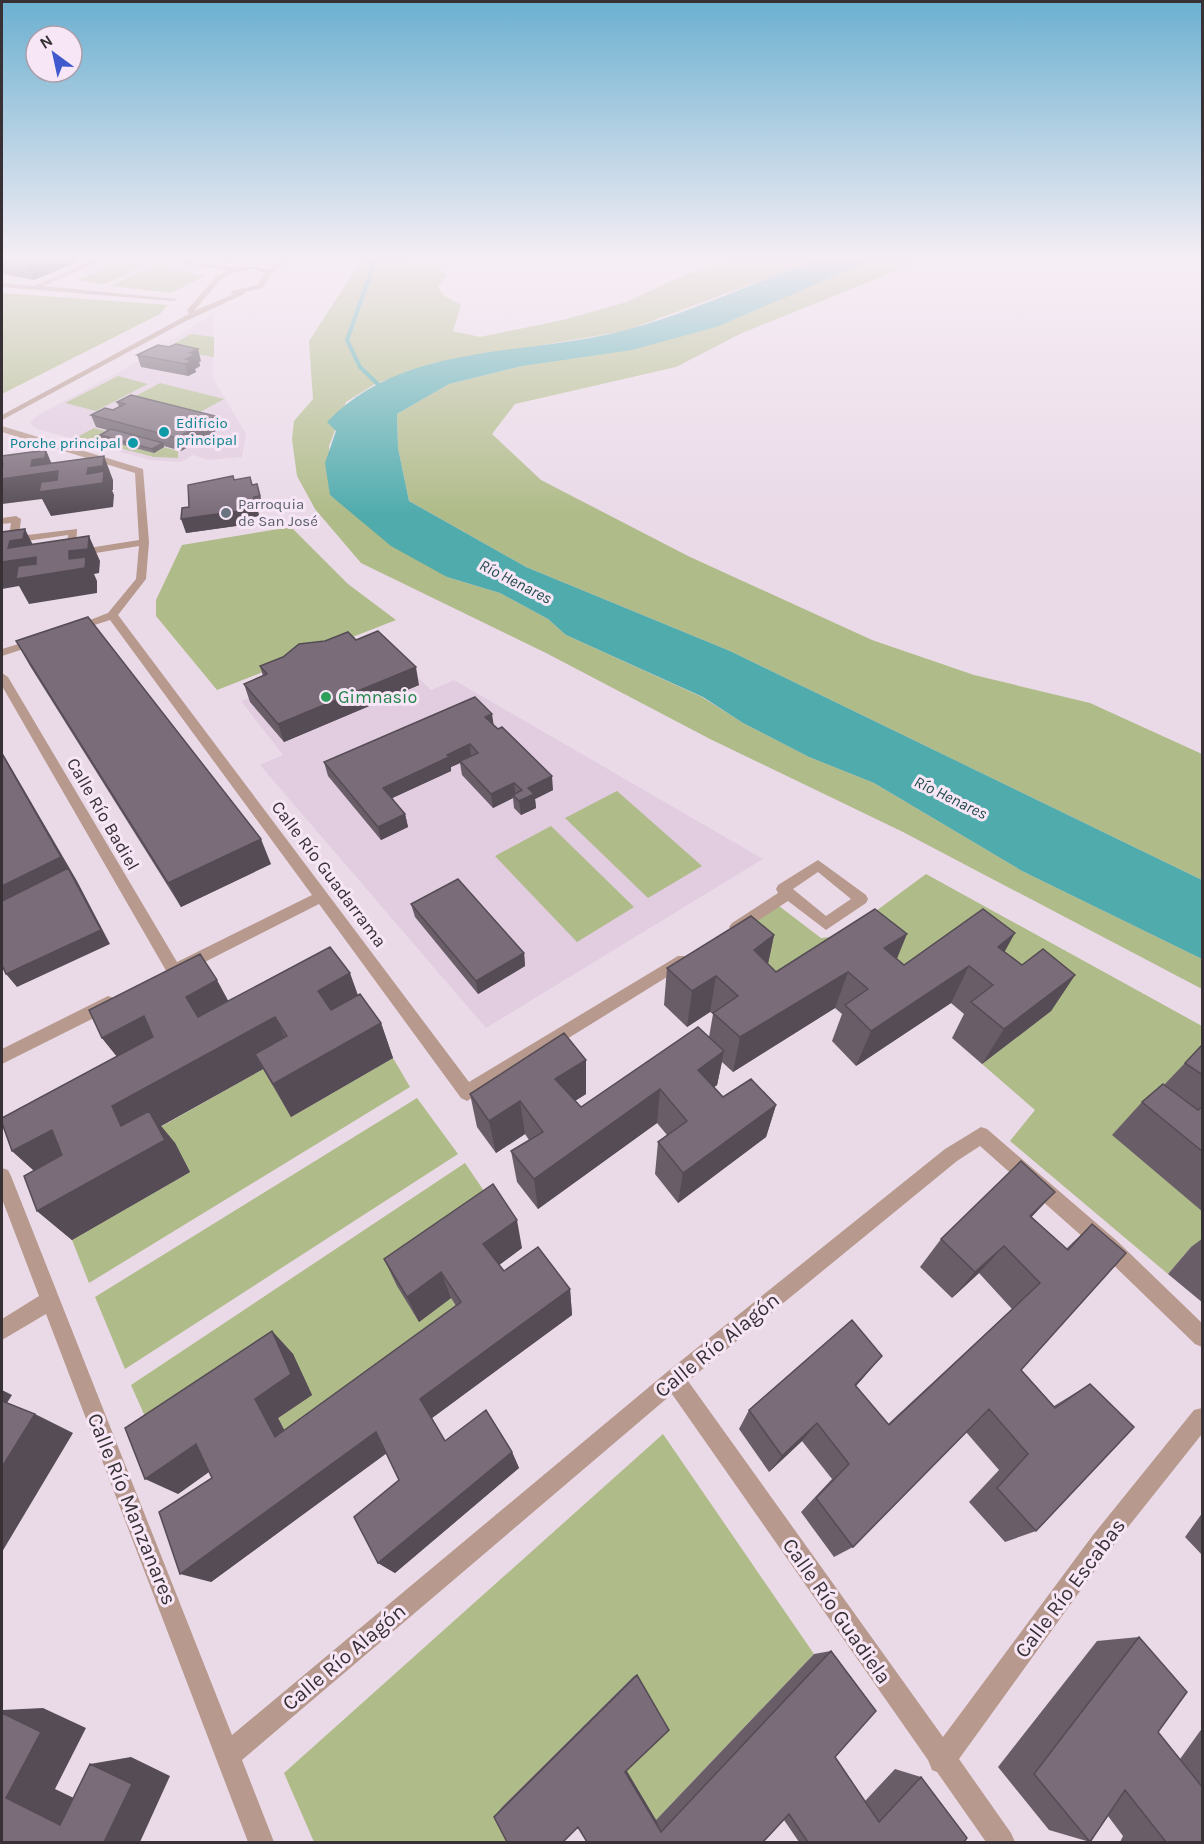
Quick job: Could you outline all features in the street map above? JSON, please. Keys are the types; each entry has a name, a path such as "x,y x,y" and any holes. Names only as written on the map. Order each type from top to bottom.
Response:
{"street":[{"path":"2,418 137,344"},
{"path":"2,429 140,471 144,542 141,579 112,615 2,653"},
{"path":"2,521 16,519 13,540 73,531 71,554 144,542"},
{"name":"Calle Río Guadarrama","path":"112,615 467,1093 694,953"},
{"name":"Calle Río Badiel","path":"2,677 169,973 322,896"},
{"path":"818,865 861,898 826,924 788,894 783,890 818,865"},
{"path":"724,934 788,894"},
{"path":"2,1057 121,997"},
{"name":"Calle Río Alagón","path":"228,1755 674,1379 942,1162 981,1135 1108,1247 1203,1337"},
{"name":"Calle Río Manzanares","path":"2,1176 261,1842"},
{"path":"2,1330 50,1301"},
{"name":"Calle Río Guadiela","path":"674,1379 941,1761 1002,1842"},
{"name":"Calle Río Escabas","path":"941,1761 1101,1543 1203,1418"}],"shaded area":[{"path":"165,344 214,344 213,378 246,434 242,457 209,460 193,455 181,462 150,460 37,429 30,423 38,415 132,365"},
{"path":"383,644 431,690 454,680 763,859 486,1028 260,765 283,755 241,701"}],"green space":[{"path":"2,344 101,344 2,394"},
{"path":"174,344 214,344 214,357 165,349"},
{"path":"309,344 548,344 431,364 375,384 346,402 329,446 330,495 447,577 500,593 548,619 566,635 702,697 743,723 809,757 874,783 1022,871 1202,959 1202,989 903,832 710,739 548,654 361,563 315,509 297,476 292,439 294,421 313,399"},
{"path":"596,344 721,344 676,367 515,404 492,434 541,480 688,556 872,640 974,675 1090,703 1202,754 1202,880 730,651 526,567 409,501 398,448 397,414 449,384"},
{"path":"118,376 148,384 96,411 65,403"},
{"path":"160,383 224,399 195,415 130,399"},
{"path":"94,428 178,451 178,458 154,457 77,437"},
{"path":"291,527 348,584 396,620 217,690 156,616 156,600 182,545"},
{"path":"617,791 702,866 648,898 565,818"},
{"path":"551,826 634,907 577,942 495,856"},
{"path":"926,874 1202,1026 1202,1256 1191,1247 1168,1274 1010,1141 1035,1110 982,1064 1050,1011 978,984 767,1008 733,928 775,903 821,938 842,936"},
{"path":"293,1052 291,1117 393,1058 410,1087 89,1283 72,1240 190,1172 139,1139"},
{"path":"417,1098 458,1154 125,1369 95,1297"},
{"path":"465,1163 499,1213 451,1298 470,1327 297,1454 278,1418 311,1395 158,1446 131,1385"},
{"path":"663,1434 814,1654 656,1820 623,1765 634,1676 503,1806 522,1842 314,1842 284,1773"}],"water":[{"name":"Río Henares","path":"548,344 654,344 632,350 522,366 449,384 397,414 398,448 409,501 526,567 730,651 1202,880 1202,959 1022,871 874,783 809,757 743,723 703,697 566,635 548,619 500,593 447,577 391,546 330,495 325,463 336,431 327,422 358,396 393,377 430,364"}],"building":[{"path":"176,344 198,349 190,353 196,354 186,359 192,361 185,364 137,355 158,345 169,347"},
{"path":"131,395 215,416 177,438 91,415 105,408 113,410 125,404 117,402"},
{"path":"111,429 163,443 152,449 100,435"},
{"path":"46,450 45,458 32,460 31,466 104,456 103,466 88,468 87,474 104,471 103,483 39,492 41,482 57,480 58,471 2,479 2,456"},
{"path":"233,476 234,480 250,477 252,485 257,484 260,496 254,497 255,503 237,506 239,511 181,519 182,508 189,507 188,485"},
{"path":"25,529 23,539 10,541 8,548 89,536 88,549 69,551 69,559 86,557 85,568 16,579 18,566 36,564 36,557 2,562 2,532"},
{"path":"88,617 261,839 168,883 16,641"},
{"name":"Gimnasio","path":"378,631 416,667 278,724 244,684 267,674 260,666 283,657 299,644 325,641 348,632 356,640"},
{"path":"475,697 492,714 485,717 498,729 502,727 552,776 528,788 534,794 519,801 513,795 522,790 514,783 491,794 460,761 478,753 470,744 447,755 449,757 383,788 405,814 378,827 324,762"},
{"path":"2,754 61,857 2,886"},
{"path":"68,868 101,930 6,974 2,965 2,901"},
{"path":"458,879 524,953 476,981 411,904"},
{"path":"875,909 907,934 884,948 904,965 983,909 1015,933 998,947 1022,965 1043,949 1075,975 1004,1029 971,1002 993,985 969,966 871,1031 845,1005 868,989 848,972 740,1037 713,1013 738,996 716,976 692,991 667,968 751,916 774,935 754,950 776,972"},
{"path":"330,947 350,973 318,991 331,1010 360,994 381,1023 273,1084 255,1054 287,1036 275,1017 112,1106 121,1126 149,1111 165,1140 37,1211 24,1176 62,1155 52,1130 12,1151 2,1118 153,1037 144,1016 102,1038 89,1010 200,954 217,980 186,997 198,1017"},
{"path":"698,1027 724,1051 698,1070 723,1097 751,1079 776,1105 683,1173 658,1142 687,1121 660,1089 534,1179 511,1151 543,1132 520,1101 489,1121 470,1094 564,1033 586,1060 555,1079 581,1107"},
{"path":"1203,1044 1203,1075 1185,1063"},
{"path":"1163,1084 1198,1110 1203,1106 1203,1152 1142,1102"},
{"path":"1021,1161 1055,1192 1030,1216 1068,1250 1092,1224 1126,1253 1021,1370 1055,1408 1090,1384 1134,1427 1036,1531 997,1488 1028,1454 989,1409 853,1547 816,1498 849,1464 817,1423 782,1456 749,1410 852,1320 882,1356 855,1385 889,1425 1040,1283 1004,1246 975,1272 941,1239"},
{"path":"493,1184 517,1220 483,1244 504,1271 538,1247 570,1289 420,1399 445,1441 486,1410 512,1452 378,1563 354,1517 399,1480 376,1432 180,1574 159,1512 212,1478 196,1444 145,1479 125,1428 272,1331 291,1374 255,1399 275,1437 461,1302 441,1272 407,1297 384,1259"},
{"path":"2,1401 35,1414 2,1467"},
{"path":"1139,1637 1187,1692 1158,1732 1203,1788 1203,1842 1166,1842 1125,1790 1090,1842 1034,1774"},
{"path":"831,1651 876,1711 835,1757 879,1822 921,1777 967,1838 964,1842 808,1842 789,1814 763,1842 587,1842 578,1827 563,1842 507,1842 494,1817 637,1675 669,1730 625,1772 661,1832"},
{"path":"2,1713 41,1732 6,1798 60,1825 90,1764 132,1784 104,1842 2,1842"}],"waterway":[{"path":"349,344 360,367 383,389"}],"place":[{"name":"Edificio principal","path":"164,432"},
{"name":"Porche principal","path":"133,443"},
{"name":"Parroquia de San José","path":"226,513"},
{"name":"Gimnasio","path":"326,697"}]}
